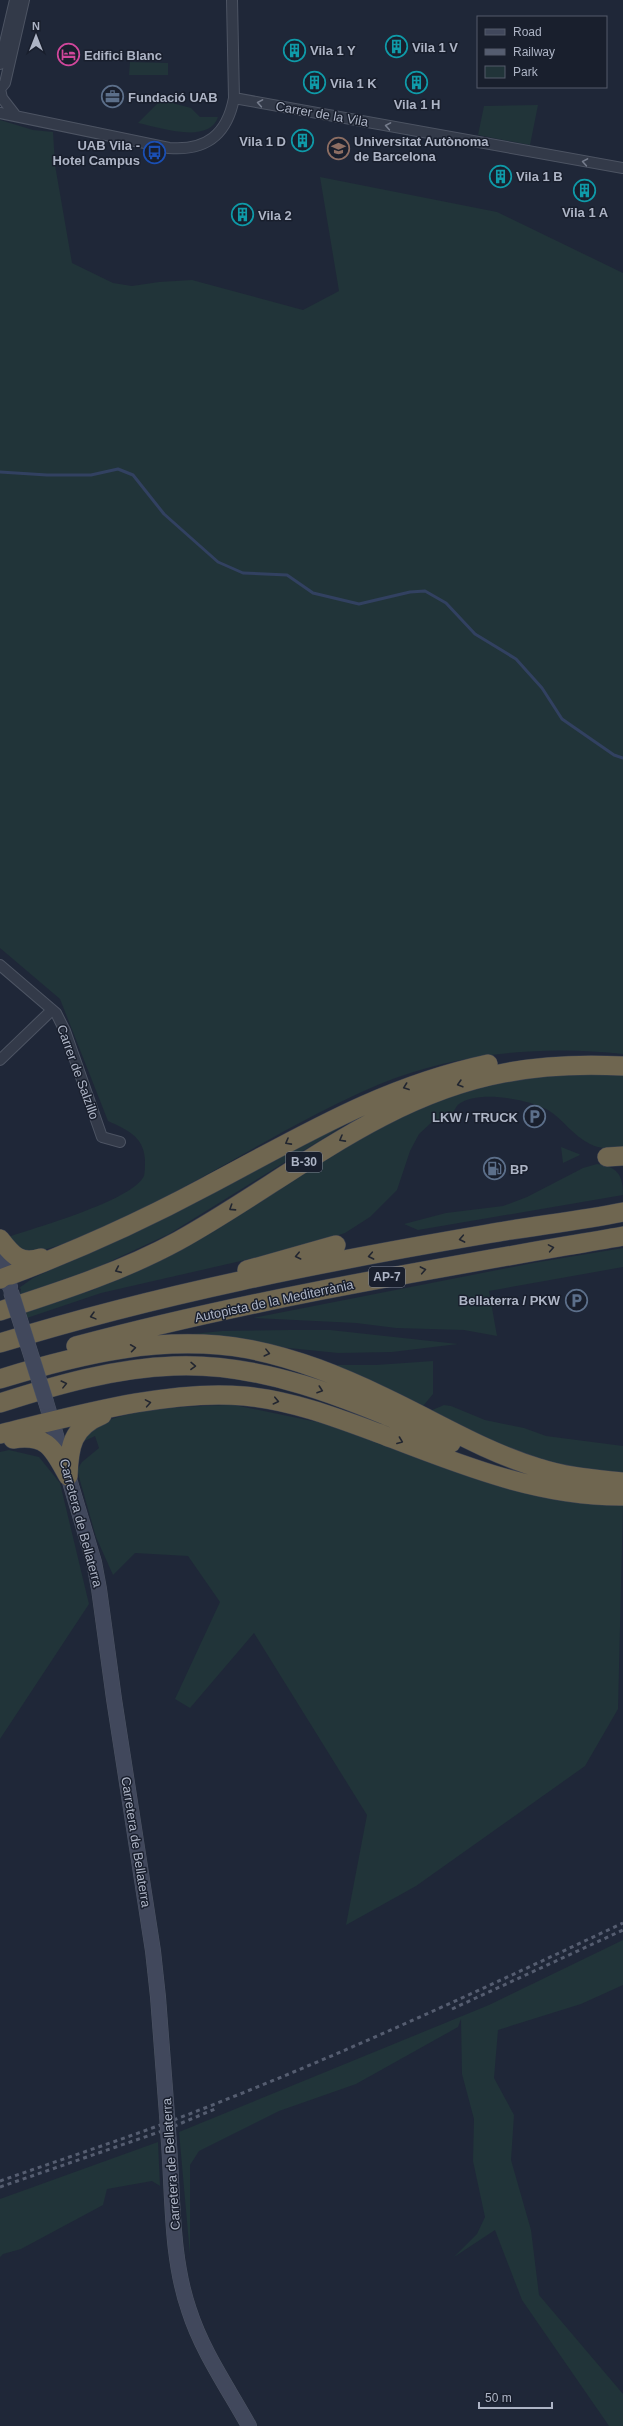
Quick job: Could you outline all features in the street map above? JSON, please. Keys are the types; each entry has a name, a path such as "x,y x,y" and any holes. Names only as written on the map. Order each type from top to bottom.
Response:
{"highway":[{"path":"4,1283 18,1283 29,1275 87,1244 205,1188 339,1115 377,1098 432,1078 489,1064 538,1059 585,1060 623,1065"},
{"name":"B-30","path":"0,1311 92,1281 150,1255 201,1228 334,1143 421,1099 479,1079 522,1070 576,1064 623,1065"},
{"path":"488,1234 575,1211 623,1202"},
{"name":"Autopista de la Mediterrània","path":"0,1343 145,1303 296,1270 488,1234 623,1212"},
{"name":"Autopista de la Mediterrània","path":"0,1367 111,1337 297,1295 444,1266 623,1236"},
{"path":"0,1239 12,1255 26,1261 87,1244"},
{"path":"145,1303 274,1261 336,1245"},
{"path":"0,1379 81,1357 150,1345 205,1344 249,1349 323,1370 488,1448 539,1468 581,1478 623,1482"},
{"path":"0,1403 60,1385 119,1372 174,1366 227,1368 272,1376 324,1392 526,1472 584,1486 623,1487"},
{"path":"0,1434 82,1414 124,1407 206,1395 245,1396 264,1399 333,1417 495,1475 575,1493 623,1496"},
{"path":"0,1426 33,1416 42,1410 46,1402 59,1412 82,1414"},
{"path":"68,1476 69,1450 78,1431 94,1418 124,1407"},
{"path":"0,1440 39,1438 50,1445 68,1476"}],"street":[{"path":"0,64 15,0"},
{"path":"16,116 2,98 0,90 6,83 24,0"},
{"path":"0,113 169,148 187,149 202,146 218,132 229,116 234,98 232,0"},
{"name":"Carrer de la Vila","path":"234,98 623,168"},
{"name":"Carrer de Salzillo","path":"0,965 52,1010 66,1031 102,1137 120,1142"},
{"path":"0,1060 52,1010"},
{"name":"Carretera de Bellaterra","path":"0,1256 4,1283 46,1402 94,1562 99,1589 114,1699 155,1966 178,2253 186,2300 204,2346 249,2426"}],"green space":[{"path":"130,62 168,63 168,75 129,75"},
{"path":"161,100 191,108 200,117 218,117 213,125 205,130 194,132 182,132 138,123"},
{"path":"538,105 530,145 478,135 484,106"},
{"path":"0,120 33,130 53,132 55,165 72,263 113,283 132,286 159,282 192,280 303,310 339,291 320,177 497,212 623,273 623,1054 593,1051 531,1051 469,1059 438,1065 409,1073 350,1097 176,1191 102,1228 67,1243 34,1252 20,1252 5,1238 81,1213 121,1195 136,1185 144,1176 145,1160 142,1145 134,1135 108,1121 60,999 0,948"},
{"path":"623,1071 623,1149 602,1148 584,1141 548,1110 529,1102 490,1097 478,1097 467,1100 458,1105 451,1116 432,1122 419,1134 410,1151 397,1190 370,1217 345,1233 302,1247 101,1293 27,1318 26,1311 93,1290 210,1233 298,1174 418,1106 505,1078"},
{"path":"356,1118 169,1234 96,1268 20,1295 21,1289 19,1288 33,1278 112,1242"},
{"path":"561,1147 579,1154 580,1155 563,1163"},
{"path":"597,1164 610,1167 618,1173 622,1182 623,1195 418,1230 404,1224 446,1213 503,1206 527,1197 583,1168"},
{"path":"623,1248 623,1267 489,1291 497,1336 464,1330 396,1328 356,1323 253,1318 533,1263"},
{"path":"330,1330 458,1344 392,1352 338,1353 172,1336 222,1331"},
{"path":"433,1361 433,1394 423,1406 430,1411 444,1405 451,1406 485,1420 524,1428 546,1436 623,1446 623,1477 552,1469 336,1370 338,1365 376,1365"},
{"path":"234,1405 322,1423 373,1440 623,1504 618,1709 585,1766 416,1886 346,1925 367,1815 254,1633 190,1708 175,1699 220,1602 188,1556 135,1553 113,1575 96,1537 77,1470 82,1462 99,1448 95,1436 80,1443 89,1431 105,1422 126,1415 150,1410"},
{"path":"9,1450 39,1457 60,1483 89,1604 0,1739 0,1452"},
{"path":"623,1940 623,1985 581,2004 498,2030 494,2078 514,2115 511,2160 531,2230 539,2295 623,2394 623,2426 609,2426 522,2300 495,2230 454,2257 477,2234 485,2217 473,2161 474,2119 462,2074 461,2019 458,2027 356,2084 279,2111 199,2151 190,2165 190,2255 179,2132 489,2005"},
{"path":"158,2142 160,2186 152,2181 107,2189 103,2205 21,2249 3,2254 0,2257 0,2199"}],"waterway":[{"path":"0,472 47,475 91,475 118,469 133,475 164,514 218,562 243,573 287,575 313,593 359,604 410,592 425,591 446,603 475,634 516,659 542,688 562,719 614,755 623,758"}],"railway":[{"path":"0,2181 163,2124 280,2078 395,2028 623,1923"},
{"path":"452,2009 623,1930"},
{"path":"0,2187 165,2130 215,2109"}],"place":[{"name":"Vila 1 V","path":"396,47"},
{"name":"Vila 1 Y","path":"294,50"},
{"name":"Edifici Blanc","path":"69,55"},
{"name":"Vila 1 H","path":"417,82"},
{"name":"Vila 1 K","path":"315,83"},
{"name":"Fundació UAB","path":"112,97"},
{"name":"Vila 1 D","path":"302,141"},
{"name":"Universitat Autònoma de Barcelona","path":"339,148"},
{"name":"UAB Vila - Hotel Campus","path":"155,152"},
{"name":"Vila 1 B","path":"501,176"},
{"name":"Vila 1 A","path":"585,190"},
{"name":"Vila 2","path":"243,215"},
{"name":"LKW / TRUCK","path":"534,1117"},
{"name":"BP","path":"495,1169"},
{"name":"Bellaterra / PKW","path":"576,1300"}]}
